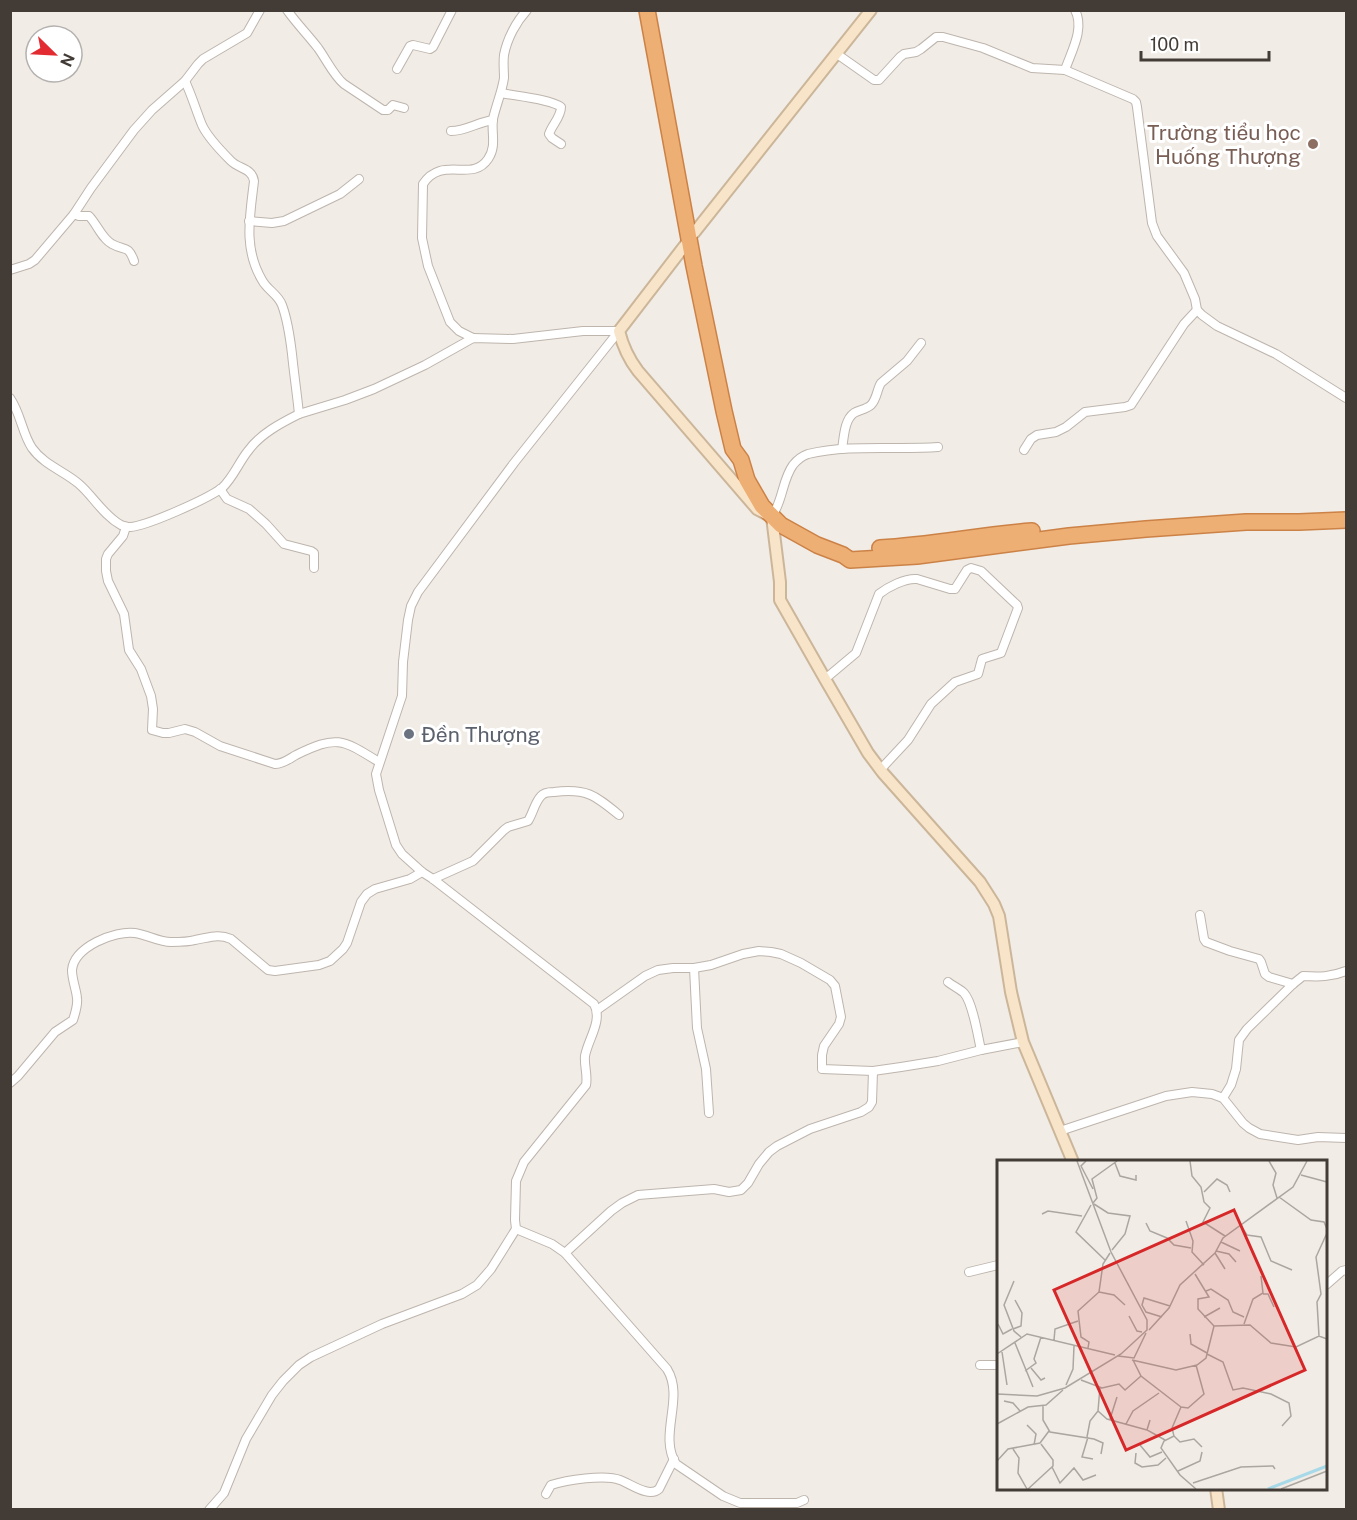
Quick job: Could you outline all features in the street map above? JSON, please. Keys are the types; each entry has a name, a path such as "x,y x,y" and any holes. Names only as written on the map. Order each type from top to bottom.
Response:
{"highway":[{"path":"647,10 672,127 691,236 741,447 741,460 747,480 762,506 781,525 850,560 901,557 1135,530 1246,522 1347,520"},
{"path":"656,10 672,127"},
{"path":"843,555 852,549 922,545 1000,533 1260,513 1347,511"}],"street":[{"path":"10,270 34,260 74,214 134,130 152,110 185,81 203,59 250,31 260,10"},
{"path":"286,10 308,35 339,80 383,110 388,110 393,105 404,108"},
{"path":"398,69 410,46 430,49 433,47 452,10"},
{"path":"209,1509 224,1493 246,1439 272,1395 298,1365 382,1324 462,1294 477,1285 491,1269 516,1229 518,1173 524,1162 586,1085 588,1078 585,1057 595,1029 597,1010 594,1004 422,872 402,854 396,845 376,774 402,696 408,620 414,599 514,463 871,10"},
{"path":"1065,70 1079,30 1079,17 1075,10"},
{"path":"524,12 514,28 507,47 501,93 493,120 494,141 487,160 474,170 442,169 428,177 423,184 422,237 428,266 450,322 454,327 473,338 513,339 583,331 619,331"},
{"path":"837,54 874,80 879,80 904,54 916,52 936,37 943,37 982,48 1032,68 1065,70 1133,99 1136,102 1152,223 1157,236 1184,273 1197,310 1217,326 1276,354 1347,398"},
{"path":"185,81 206,131 231,162 253,176 248,230 254,265 264,284 277,296 288,323 299,414"},
{"path":"501,93 560,105 561,111 549,134 561,144"},
{"path":"451,131 493,120"},
{"path":"249,221 272,223 284,221 340,194 359,179"},
{"path":"74,214 89,216 106,239 112,244 124,247 130,252 134,261"},
{"path":"1024,450 1036,435 1056,432 1085,412 1131,405 1184,324 1197,310"},
{"path":"619,331 628,358 638,371 757,509 772,516"},
{"path":"10,398 15,405 30,445 37,455 80,484 113,520 126,527 131,527 182,509 220,489 227,483 248,450 260,438 299,414 345,400 374,388 424,365 473,338"},
{"path":"842,449 849,417 873,403 881,383 907,361 921,343"},
{"path":"938,447 842,449 806,455 798,459 787,476 780,503 772,516 780,600 868,753 880,770 980,882 994,904 999,916 1015,1012 1023,1042 1073,1160"},
{"path":"220,489 227,499 249,509 284,543 314,553 314,568"},
{"path":"126,527 123,536 108,554 106,570 108,580 124,614 129,650 141,669 151,696 152,730 164,733 185,729 195,732 220,747 275,764 282,763 318,745 337,741 354,746 379,762"},
{"path":"825,679 855,653 879,594 911,578 955,589 968,570 975,569 981,571 1017,605 1018,608 1001,653 982,659 978,675 956,682 931,704 908,740 880,770"},
{"path":"433,879 473,861 504,830 528,821 540,796 544,793 570,790 583,792 598,798 619,815"},
{"path":"10,1083 55,1032 73,1020 78,1000 72,976 73,967 76,959 89,946 110,936 125,933 171,942 224,936 231,939 268,970 319,965 330,961 343,950 361,902 367,894 375,889 410,879 422,872"},
{"path":"1200,915 1206,942 1258,959 1265,974 1269,977 1293,984"},
{"path":"597,1010 645,976 658,970 711,965 759,951 781,954 801,963 830,980 835,986 841,1017 839,1024 824,1046 822,1069 873,1071 938,1061 1023,1042"},
{"path":"693,968 697,1028 706,1069 709,1113"},
{"path":"1223,1098 1231,1086 1236,1069 1239,1040 1247,1029 1304,976 1333,976 1347,971"},
{"path":"948,982 966,997 972,1011 981,1050"},
{"path":"565,1253 611,1211 638,1195 714,1189 729,1192 741,1190 759,1164 777,1146 810,1129 861,1112 869,1107 872,1102 873,1071"},
{"path":"1060,1131 1166,1096 1192,1092 1212,1094 1223,1098 1249,1128 1260,1134 1298,1140 1318,1137 1347,1138"},
{"path":"516,1229 552,1244 565,1253 667,1369 671,1375 673,1395 669,1444 676,1464 723,1496 740,1503 797,1503 804,1500"},
{"path":"969,1272 997,1266"},
{"path":"1327,1284 1342,1271 1347,1270"},
{"path":"980,1365 997,1365"},
{"path":"546,1494 551,1485 564,1481 605,1477 619,1479 644,1491 657,1492 674,1460"},
{"path":"1216,1490 1219,1509"}],"place":[{"name":"Trường tiểu học Huống Thượng","path":"1313,144"},
{"name":"Đền Thượng","path":"409,734"}]}
